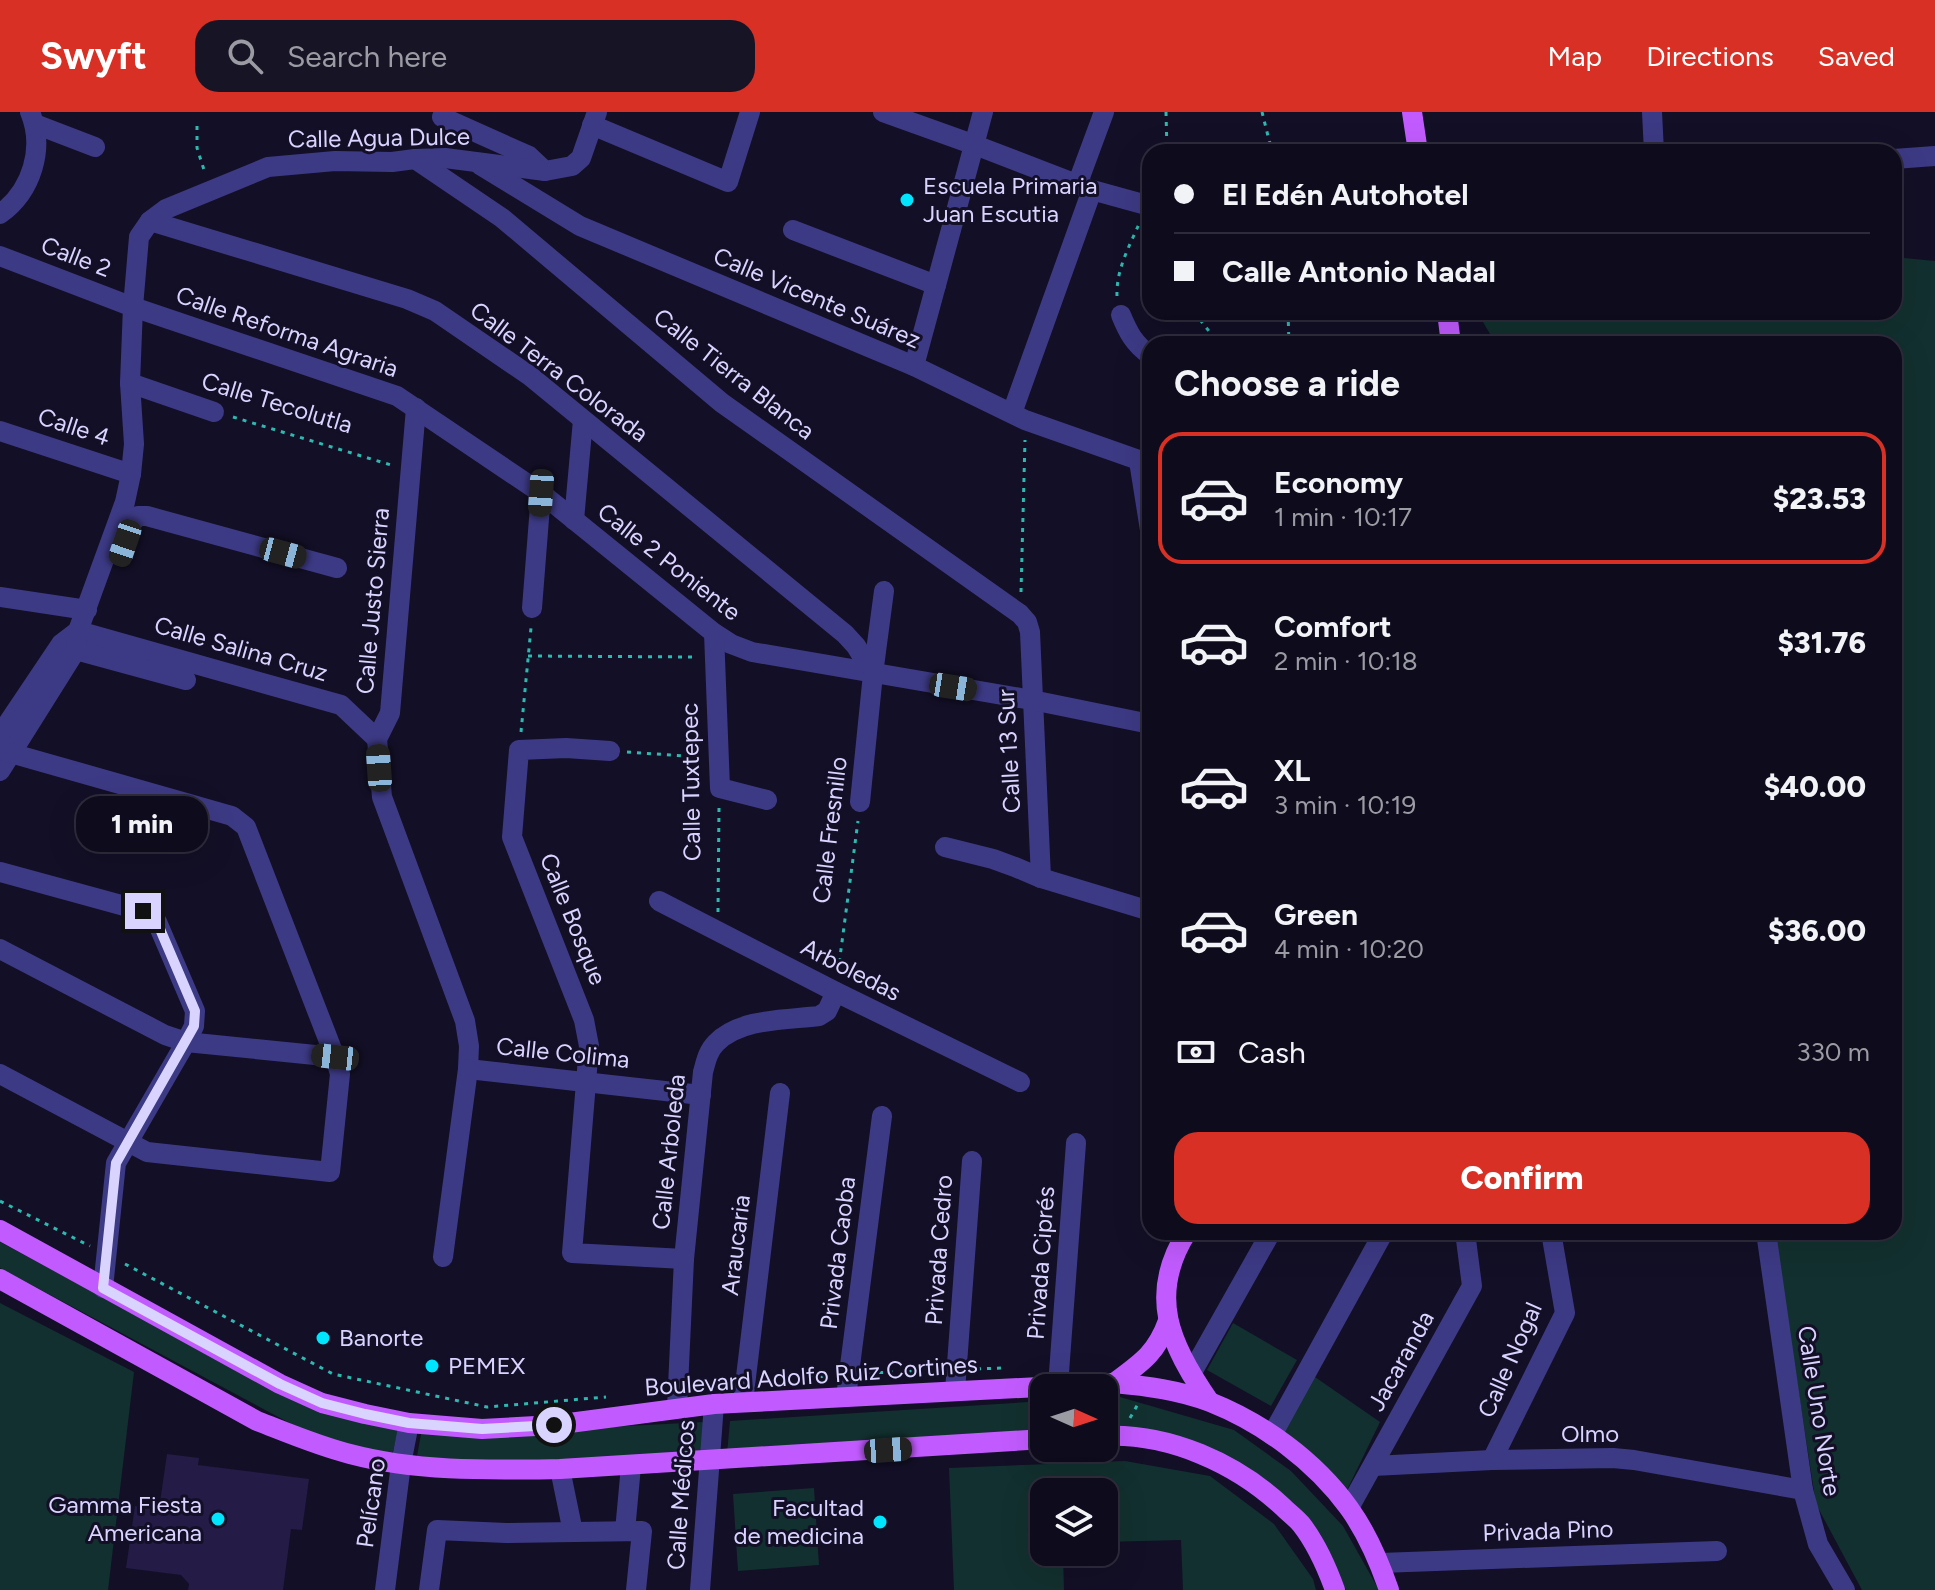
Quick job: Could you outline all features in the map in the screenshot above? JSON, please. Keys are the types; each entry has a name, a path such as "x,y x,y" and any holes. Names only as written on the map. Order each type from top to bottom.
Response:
{"main road":[{"path":"1412,112 1417,144"},
{"name":"Boulevard Adolfo Ruiz Cortines","path":"0,1230 280,1384 322,1403 409,1423 482,1429 540,1426 714,1404 1030,1387"},
{"path":"1182,1240 1170,1265 1166,1283 1168,1321 1191,1374 1209,1401"},
{"path":"0,1279 257,1421 351,1455 401,1464 481,1470 560,1469 1030,1440"},
{"path":"1118,1380 1151,1354 1161,1340 1168,1321"},
{"name":"Boulevard Adolfo Ruiz Cortines","path":"1118,1383 1148,1386 1209,1401 1272,1435 1302,1458 1349,1508 1380,1563 1389,1590"},
{"path":"1118,1437 1170,1443 1223,1463 1264,1489 1301,1524 1326,1565 1335,1590"}],"street":[{"path":"594,119 728,182 750,112"},
{"path":"883,112 1084,188 1142,204"},
{"path":"914,366 983,112"},
{"path":"1019,417 1104,112"},
{"path":"1652,112 1654,144"},
{"path":"442,117 529,156 545,171"},
{"path":"33,118 95,147"},
{"path":"0,214 22,192 32,172 37,151 33,118"},
{"name":"Calle Agua Dulce","path":"150,221 166,209 268,167 335,161 392,162 445,158 545,171 572,166 581,158 594,119"},
{"path":"1902,158 1935,156"},
{"name":"Calle Tierra Blanca","path":"415,159 502,218 722,403 1024,618"},
{"name":"Calle Vicente Suárez","path":"473,161 580,226 914,366 1019,417 1142,461"},
{"path":"0,1074 147,1152 330,1172 340,1074 246,827 232,816 4,758 77,640 125,502 134,444 130,383 139,237 150,221"},
{"name":"Calle Terra Colorada","path":"150,221 407,299 435,311 530,376 845,634 873,674"},
{"path":"793,230 936,285"},
{"name":"Calle 2","path":"0,256 133,307"},
{"name":"Calle Reforma Agraria","path":"133,307 397,396 541,493"},
{"path":"1121,315 1130,336 1142,349"},
{"name":"Calle Tecolutla","path":"130,383 214,412"},
{"name":"Calle Justo Sierra","path":"416,408 390,713 377,739 382,797 465,1021 469,1046 443,1257"},
{"path":"574,520 583,420"},
{"name":"Calle 4","path":"0,431 131,474"},
{"path":"532,608 541,493"},
{"name":"Calle 2 Poniente","path":"541,493 731,644 752,652 1032,700 1142,722"},
{"path":"100,575 118,561 131,524 138,516 337,568"},
{"name":"Calle Fresnillo","path":"860,802 884,591"},
{"path":"0,597 87,610"},
{"name":"Calle 13 Sur","path":"1024,618 1030,632 1041,878"},
{"name":"Calle Tuxtepec","path":"714,633 720,788"},
{"path":"0,735 61,644 77,640"},
{"name":"Calle Salina Cruz","path":"77,640 341,705 377,739"},
{"name":"Calle Salina Cruz","path":"77,640 186,680"},
{"path":"519,750 566,748 610,751"},
{"name":"Calle Bosque","path":"519,750 512,837 584,1020 589,1046 572,1253 684,1259"},
{"path":"720,788 767,800"},
{"path":"945,847 993,859 1041,878 1142,909"},
{"path":"0,872 143,911 157,922 195,1011 194,1026 186,1042 116,1163 103,1288"},
{"name":"Arboledas","path":"659,901 1020,1082"},
{"path":"0,949 165,1035 186,1042 335,1057"},
{"name":"Calle Arboleda","path":"677,1408 684,1259 707,1056 716,1043 731,1032 754,1024 819,1016 827,1011 836,992"},
{"name":"Calle Colima","path":"468,1069 701,1095"},
{"name":"Araucaria","path":"743,1402 780,1093"},
{"name":"Privada Caoba","path":"846,1397 882,1116"},
{"name":"Privada Ciprés","path":"1059,1374 1076,1143"},
{"name":"Privada Cedro","path":"955,1391 972,1161"},
{"path":"1191,1374 1266,1240"},
{"path":"1272,1435 1379,1240"},
{"name":"Jacaranda","path":"1349,1508 1472,1286 1466,1240"},
{"name":"Calle Nogal","path":"1492,1460 1565,1313 1552,1240"},
{"name":"Calle Uno Norte","path":"1767,1240 1803,1490 1818,1544 1845,1590"},
{"name":"Calle Médicos","path":"700,1590 714,1404"},
{"name":"Pelícano","path":"392,1588 401,1464 409,1423"},
{"name":"Olmo","path":"1373,1466 1613,1458 1803,1490"},
{"path":"625,1531 631,1466"},
{"path":"560,1469 573,1532"},
{"path":"429,1590 437,1530 506,1533 642,1531 636,1590"},
{"name":"Privada Pino","path":"1380,1563 1717,1551"}],"path":[{"path":"1166,112 1167,144"},
{"path":"1262,112 1270,144"},
{"path":"197,126 197,148 210,191"},
{"path":"1121,315 1117,295 1120,268 1142,219"},
{"path":"1200,320 1213,336"},
{"name":"Calle Tecolutla","path":"214,412 410,470"},
{"path":"1019,417 1024,618"},
{"path":"519,750 532,608"},
{"path":"528,656 715,657"},
{"path":"610,751 719,759"},
{"name":"Calle Tuxtepec","path":"718,932 720,788"},
{"name":"Calle Fresnillo","path":"836,992 860,802"},
{"path":"0,1201 333,1374 487,1407 614,1397"},
{"path":"790,1379 1001,1368"},
{"path":"1118,1428 1148,1386"}],"green space":[{"path":"1902,258 1935,261 1935,1590 1862,1590 1816,1504 1775,1240 1902,1240 1902,336 1491,336 1482,320 1902,320"},
{"path":"0,1242 307,1406 399,1428 391,1459 299,1428 0,1268"},
{"path":"0,1303 134,1372 108,1590 0,1590"},
{"path":"1233,1323 1297,1360 1271,1406 1207,1370"},
{"path":"1312,1375 1380,1422 1346,1492 1279,1428"},
{"path":"1118,1397 1234,1430 1291,1471 1343,1526 1379,1590 1346,1590 1321,1535 1265,1479 1228,1457 1118,1433"},
{"path":"1030,1402 1030,1435 727,1454 730,1421"},
{"path":"704,1422 702,1456 497,1466 417,1456 422,1429 496,1433"},
{"path":"1118,1461 1210,1476 1274,1524 1313,1579 1316,1590 1183,1590 1181,1540 1118,1542 1118,1478 1030,1478 1030,1566 1063,1566 1064,1590 954,1590 949,1468"},
{"path":"814,1488 819,1565 738,1571 733,1494"}],"building":[{"name":"Gamma Fiesta Americana","path":"167,1454 199,1458 198,1465 309,1479 302,1530 291,1529 283,1590 188,1590 189,1584 181,1575 126,1568 135,1506 159,1509"}],"place":[{"name":"Escuela Primaria Juan Escutia","path":"907,200"},
{"name":"Banorte","path":"323,1338"},
{"name":"PEMEX","path":"432,1366"},
{"name":"Gamma Fiesta Americana","path":"218,1519"},
{"name":"Facultad de medicina","path":"880,1522"}],"route":[{"path":"143,911 157,922 195,1011 194,1026 116,1163 103,1288 280,1384 322,1403 409,1423 482,1429 554,1425"}]}
